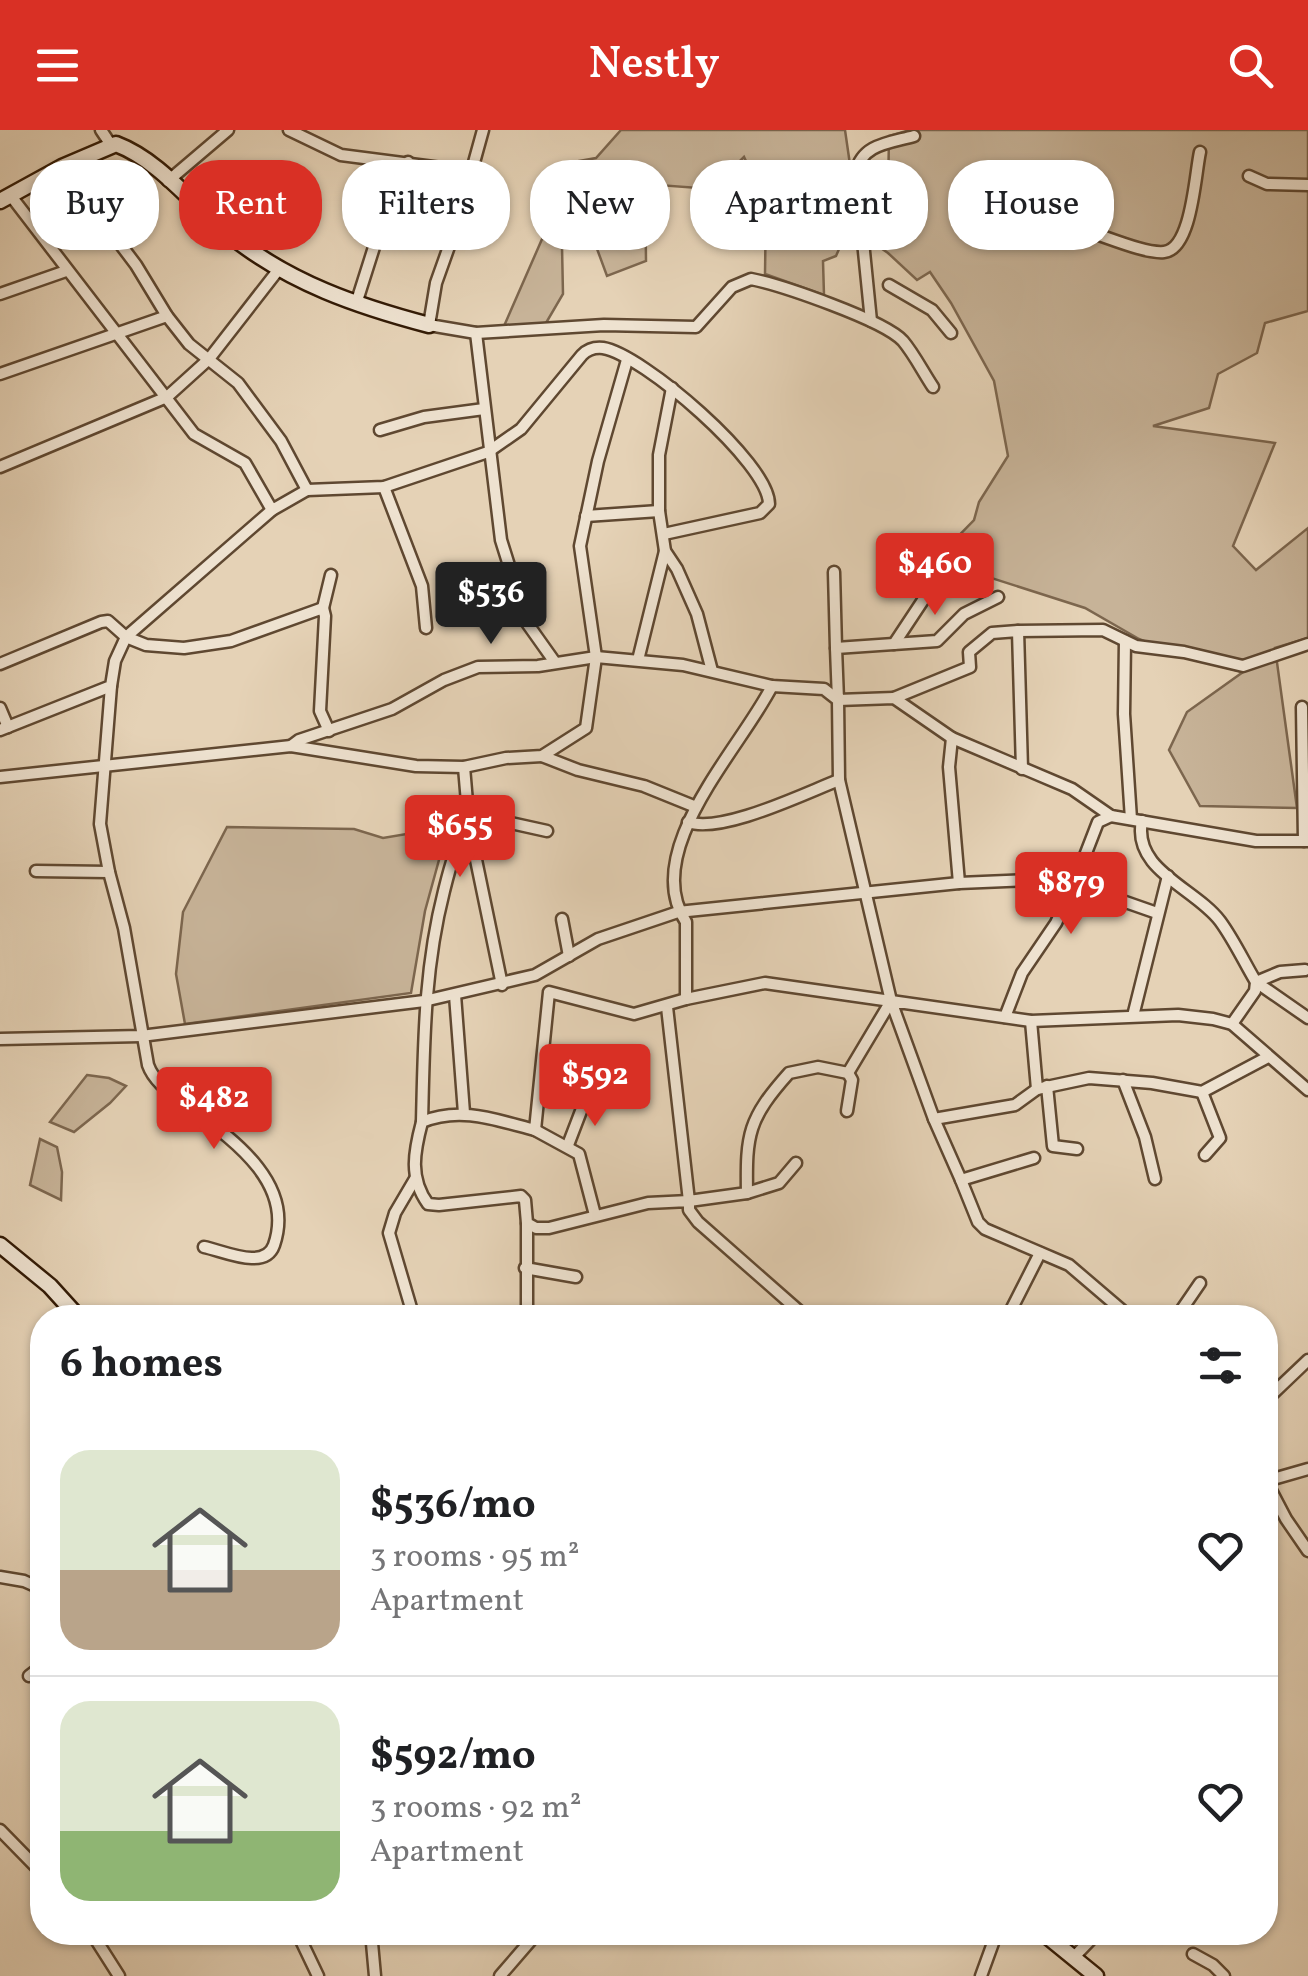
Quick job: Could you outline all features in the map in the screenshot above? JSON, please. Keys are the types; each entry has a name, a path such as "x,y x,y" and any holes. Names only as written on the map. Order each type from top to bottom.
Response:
{"main road":[{"path":"78,160 111,145 124,147 234,239 294,280 356,304 428,325"},
{"path":"5,199 30,185"},
{"path":"0,1245 67,1305"},
{"path":"1058,1945 1096,1976"}],"street":[{"path":"101,130 111,145"},
{"path":"168,181 228,130"},
{"path":"289,130 341,154 391,160"},
{"path":"475,160 484,130"},
{"path":"871,321 858,163 870,149 914,136"},
{"path":"1114,239 1160,252 1170,251 1182,239 1200,152"},
{"path":"1249,176 1268,184 1308,185"},
{"path":"5,199 120,335 200,440 246,463 272,510"},
{"path":"125,250 190,344 238,383 286,449 306,490"},
{"path":"356,304 376,250"},
{"path":"447,250 428,325 476,333 604,325 696,328 732,287 751,279 871,321 901,339 933,387"},
{"path":"0,467 166,397 209,359 279,269"},
{"path":"0,294 66,271"},
{"path":"889,284 932,310 952,334"},
{"path":"0,374 168,316"},
{"path":"476,333 488,452 508,567 527,623 554,662"},
{"path":"204,1246 254,1259 270,1254 279,1218 272,1190 256,1164 151,1074 124,928 108,872 100,811 114,661 126,637 272,510 306,490 384,487 488,452 521,429 588,350 608,349 672,388 726,436 768,492 770,500 760,513 664,534"},
{"path":"542,756 586,728 596,656 579,556 598,462 628,360"},
{"path":"638,660 665,551 659,511 658,455 672,388"},
{"path":"380,430 424,417 484,409"},
{"path":"384,487 422,586 426,628"},
{"path":"586,516 659,511"},
{"path":"665,551 677,568 697,614 712,670"},
{"path":"894,644 942,570"},
{"path":"834,572 839,780 891,1001 934,1119 978,1222 985,1229 1079,1271 1117,1305"},
{"path":"328,731 320,711 325,616 322,608 331,576"},
{"path":"836,648 937,641 964,614 998,597"},
{"path":"0,664 101,622 108,621 126,637 159,648 209,647 322,608"},
{"path":"292,746 298,740 392,709 478,667 538,666 596,656 712,670 772,686 824,689 838,700 894,698 970,667 969,652 987,635 1018,631 1103,630 1136,646 1184,652 1242,666 1308,644"},
{"path":"1018,631 1022,769"},
{"path":"1125,641 1124,714 1140,845 1168,876 1218,919 1256,982 1308,1018"},
{"path":"0,708 4,728 111,686"},
{"path":"686,1000 686,922 678,912 674,885 678,856 696,807 772,686"},
{"path":"894,698 952,738 1084,795 1111,816 1241,839 1306,841 1302,707"},
{"path":"952,738 949,767 959,883"},
{"path":"0,778 292,746 416,766 464,767 506,758 542,756 578,770 644,786 696,807"},
{"path":"464,767 469,826 502,985"},
{"path":"688,822 704,826 725,822 839,780"},
{"path":"1004,1017 1022,973 1056,923 1098,822 1111,816"},
{"path":"527,1305 525,1200 521,1196 434,1206 424,1199 415,1179 416,1148 422,1122 424,1002 430,950 457,844 469,826 498,820 547,830"},
{"path":"36,871 108,872"},
{"path":"1133,1016 1168,876"},
{"path":"0,1038 141,1036 424,1002 535,975 622,929 678,912 959,883 1057,879 1157,913"},
{"path":"562,919 568,956"},
{"path":"1256,982 1280,972 1305,970"},
{"path":"535,975 549,992 634,1014 764,983 1031,1021 1197,1016 1232,1024 1308,1090"},
{"path":"1232,1024 1255,991 1256,982"},
{"path":"534,1130 549,992"},
{"path":"455,995 464,1113"},
{"path":"848,1072 891,1001"},
{"path":"667,1008 689,1210 793,1305"},
{"path":"1031,1021 1053,1146 1077,1149"},
{"path":"934,1119 1015,1105 1042,1088 1089,1078 1202,1092 1268,1058"},
{"path":"746,1193 747,1139 783,1080 803,1069 848,1072"},
{"path":"848,1072 852,1080 848,1111"},
{"path":"1122,1080 1145,1137 1155,1179"},
{"path":"1202,1092 1220,1134 1205,1155"},
{"path":"568,1145 586,1098"},
{"path":"422,1122 464,1113 534,1130 568,1145 582,1161 595,1215"},
{"path":"961,1180 1034,1158"},
{"path":"527,1223 550,1228 648,1203 688,1202 746,1193 779,1183 796,1163"},
{"path":"410,1305 389,1233 395,1213 415,1179"},
{"path":"1014,1305 1040,1253"},
{"path":"526,1268 576,1276"},
{"path":"1185,1305 1200,1283"},
{"path":"1278,1389 1308,1360"},
{"path":"1278,1477 1308,1469"},
{"path":"1278,1504 1308,1552"},
{"path":"0,1577 30,1583"},
{"path":"0,1830 30,1861"},
{"path":"99,1945 119,1976"},
{"path":"303,1945 318,1976"},
{"path":"373,1945 376,1976"},
{"path":"500,1976 527,1945"},
{"path":"981,1976 992,1945"},
{"path":"1073,1958 1086,1945"},
{"path":"1193,1954 1224,1976"}],"shaded area":[{"path":"621,130 845,130 849,160 690,160 690,187 670,186 670,160 585,160 596,158"},
{"path":"910,130 1308,130 1308,311 1265,323 1257,353 1218,374 1209,408 1153,426 1275,443 1233,546 1256,570 1308,528 1308,638 1275,648 1297,808 1200,806 1169,750 1187,712 1243,672 1180,656 1139,639 1085,608 935,560 974,520 979,502 1008,456 994,381 951,303 930,272 917,280 884,250 928,250 928,160 889,160 889,136"},
{"path":"537,250 562,250 563,294 546,323 504,326"},
{"path":"597,250 646,250 646,261 607,276"},
{"path":"765,250 839,250 836,256 823,261 824,295 765,274"},
{"path":"227,827 354,829 383,838 448,827 425,911 411,993 185,1024 176,974 183,912"},
{"path":"87,1075 109,1078 126,1086 74,1132 50,1122"},
{"path":"40,1139 57,1147 62,1172 61,1200 30,1185"}]}
